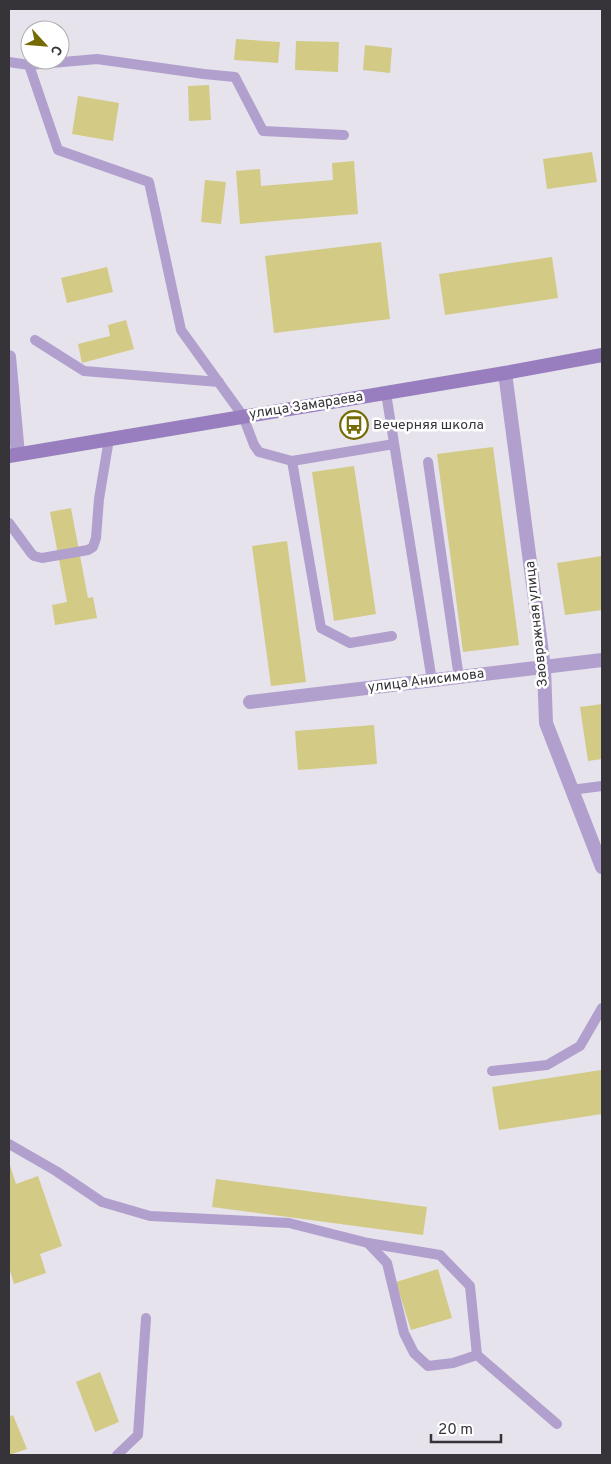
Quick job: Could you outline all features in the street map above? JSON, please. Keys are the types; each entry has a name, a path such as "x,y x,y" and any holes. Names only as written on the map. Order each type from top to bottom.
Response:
{"main road":[{"name":"улица Замараева","path":"14,455 602,355"}],"street":[{"path":"9,357 14,455"},
{"name":"Заовражная улица","path":"505,373 544,668 546,722 602,867"},
{"name":"улица Анисимова","path":"250,702 602,660"}],"lane":[{"path":"70,61 97,59 235,77 263,131 344,135"},
{"path":"31,70 58,150 149,182 181,330 243,416 254,445 259,452 292,461 394,444"},
{"path":"35,340 84,371 219,382"},
{"path":"386,393 432,681"},
{"path":"9,523 34,556 42,558 79,552 88,550 93,546 96,538 99,498 109,439"},
{"path":"292,461 321,628 350,643 392,636"},
{"path":"428,462 459,678"},
{"path":"571,790 602,786"},
{"path":"492,1071 547,1065 580,1046 602,1008"},
{"path":"9,1144 56,1171 102,1202 150,1216 289,1223 368,1243 440,1255 470,1286 477,1355 557,1424"},
{"path":"368,1243 387,1263 404,1333 414,1353 428,1366 453,1363 477,1355"},
{"path":"117,1455 138,1435 146,1318"}],"building":[{"path":"236,39 280,42 278,63 234,60"},
{"path":"296,41 339,42 338,72 295,70"},
{"path":"365,45 392,48 390,73 363,70"},
{"path":"209,85 211,120 189,121 188,86"},
{"path":"78,96 119,103 113,141 72,134"},
{"path":"592,152 597,182 547,189 543,159"},
{"path":"354,161 358,214 240,224 236,171 260,169 261,186 333,180 332,163"},
{"path":"205,180 226,182 221,224 201,222"},
{"path":"381,242 390,319 274,333 265,256"},
{"path":"552,257 558,298 445,315 439,274"},
{"path":"107,267 113,292 67,303 61,278"},
{"path":"126,320 134,349 82,363 78,344 110,336 108,325"},
{"path":"493,447 519,645 463,652 437,454"},
{"path":"354,466 376,614 334,621 312,472"},
{"path":"71,508 88,598 93,597 97,618 55,625 52,605 67,602 50,512"},
{"path":"287,541 306,682 271,686 252,546"},
{"path":"602,556 602,610 565,615 557,563"},
{"path":"602,704 602,759 588,761 580,707"},
{"path":"374,725 377,764 298,770 295,731"},
{"path":"601,1070 602,1114 499,1130 492,1087"},
{"path":"9,1162 16,1184 38,1176 62,1246 40,1254 46,1273 14,1284 9,1267"},
{"path":"216,1179 427,1207 423,1235 212,1207"},
{"path":"438,1269 452,1318 411,1330 396,1282"},
{"path":"100,1372 119,1422 95,1432 76,1382"},
{"path":"13,1415 27,1449 9,1455 9,1417"}],"place":[{"name":"Вечерняя школа","path":"354,425"}]}
